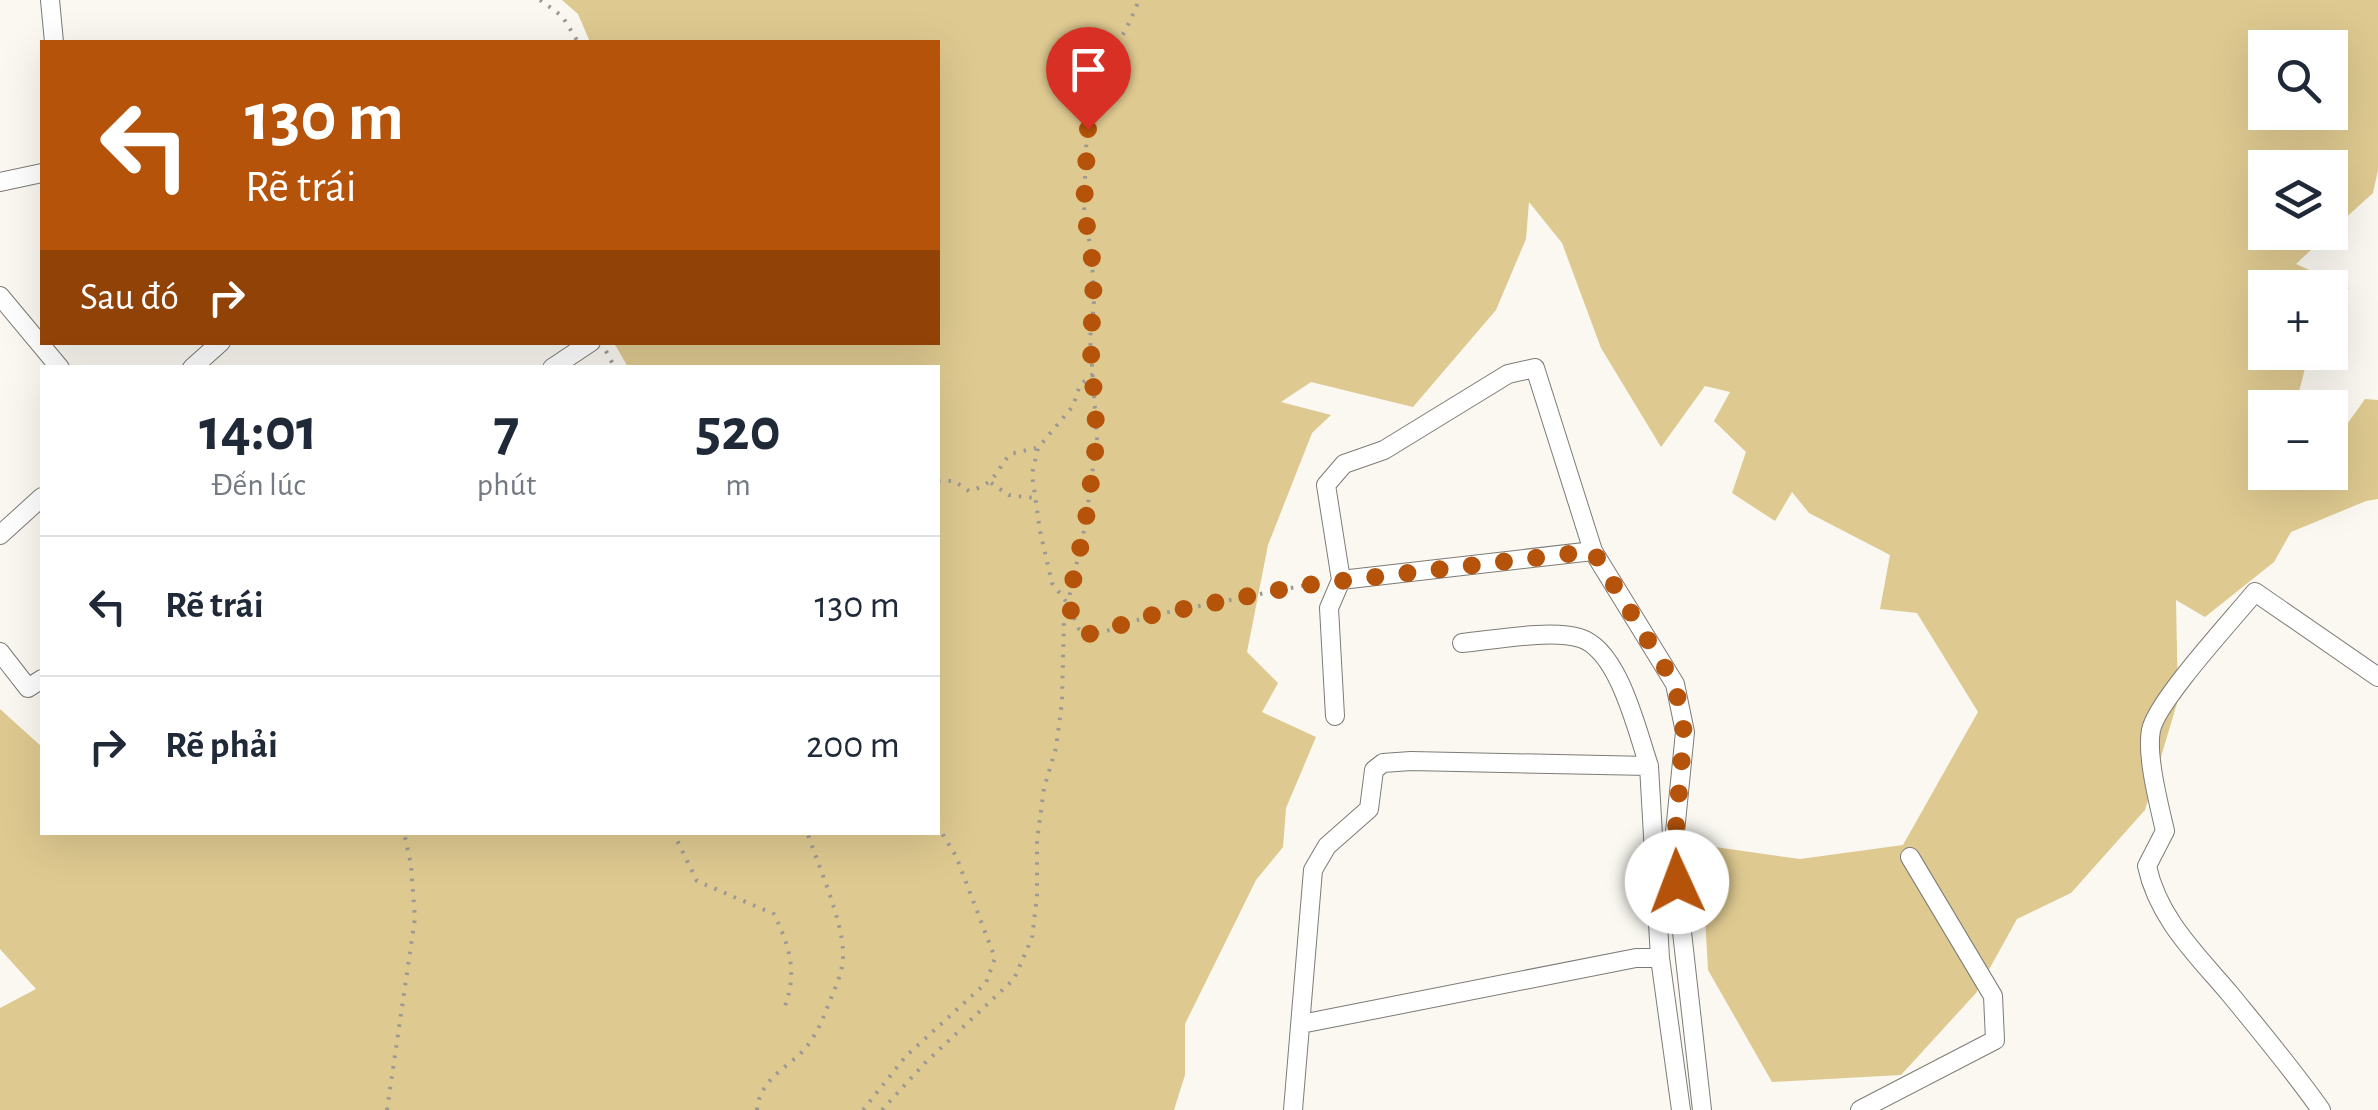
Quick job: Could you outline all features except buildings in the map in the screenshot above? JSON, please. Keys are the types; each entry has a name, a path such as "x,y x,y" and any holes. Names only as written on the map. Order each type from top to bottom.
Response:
{"street":[{"path":"50,0 54,40"},
{"path":"0,182 40,173"},
{"path":"0,296 40,344"},
{"path":"41,345 58,365"},
{"path":"195,365 218,345"},
{"path":"556,365 586,345"},
{"path":"1335,716 1329,608 1341,580 1326,484 1344,464 1384,450 1508,374 1535,368 1593,551 1675,684 1684,732 1674,852 1702,1110"},
{"path":"0,535 40,498"},
{"path":"1341,580 1593,551"},
{"path":"2322,1110 2167,920 2152,890 2146,866 2165,831 2155,786 2150,731 2160,708 2255,592 2378,678"},
{"path":"1462,643 1566,635 1585,639 1606,655 1649,766 1660,958 1681,1110"},
{"path":"0,652 28,688 40,680"},
{"path":"1293,1110 1313,870 1327,846 1369,810 1374,770 1383,763 1410,761 1649,766"},
{"path":"1860,1110 1995,1040 1993,996 1910,857"},
{"path":"1301,1024 1636,958 1660,958"}],"path":[{"path":"540,0 562,16 577,40"},
{"path":"882,1110 938,1050 1014,979 1032,938 1037,896 1036,841 1044,788 1056,748 1068,604 1085,526 1097,438 1090,338 1094,305 1092,259 1084,207 1088,72 1106,60 1130,25 1139,0"},
{"path":"1093,374 1080,384 1073,406 1038,448 1032,474 1052,583 1068,604 1079,629 1088,634 1100,632 1148,616 1341,580"},
{"path":"940,481 954,481 969,491 991,483 1010,454 1038,448"},
{"path":"991,483 1010,495 1035,498"},
{"path":"863,1110 906,1056 986,983 995,958 956,856 940,830"},
{"path":"387,1110 414,918 405,835"},
{"path":"674,835 697,882 774,914 793,963 792,990 783,1011"},
{"path":"757,1110 756,1104 770,1079 805,1048 823,1019 841,975 844,950 808,835"}],"shaded area":[{"path":"562,0 2378,0 2378,170 2373,193 2348,216 2348,150 2248,150 2248,250 2311,250 2296,264 2309,270 2248,270 2248,370 2305,370 2299,390 2248,390 2248,490 2348,490 2348,423 2365,399 2378,400 2378,499 2291,532 2274,562 2205,617 2176,600 2178,700 2145,810 2071,893 2017,919 1976,993 1901,1075 1772,1082 1708,970 1701,845 1800,859 1903,845 1978,712 1917,613 1880,609 1890,555 1809,513 1792,492 1775,521 1732,493 1746,452 1714,421 1730,392 1705,386 1661,447 1601,348 1562,243 1529,202 1526,239 1496,310 1413,407 1311,382 1281,402 1331,415 1312,433 1268,545 1247,652 1278,683 1262,712 1316,737 1286,808 1283,847 1256,880 1185,1024 1185,1075 1174,1110 0,1110 0,1008 36,989 0,949 0,709 40,745 40,835 940,835 940,365 627,365 615,345 940,345 940,40 589,40 578,14"}],"route":[{"path":"1088,129 1084,207 1092,259 1094,305 1090,338 1097,438 1085,526 1068,604 1079,629 1088,634 1100,632 1148,616 1299,586 1593,551 1675,684 1684,732 1676,798 1677,882"}]}
